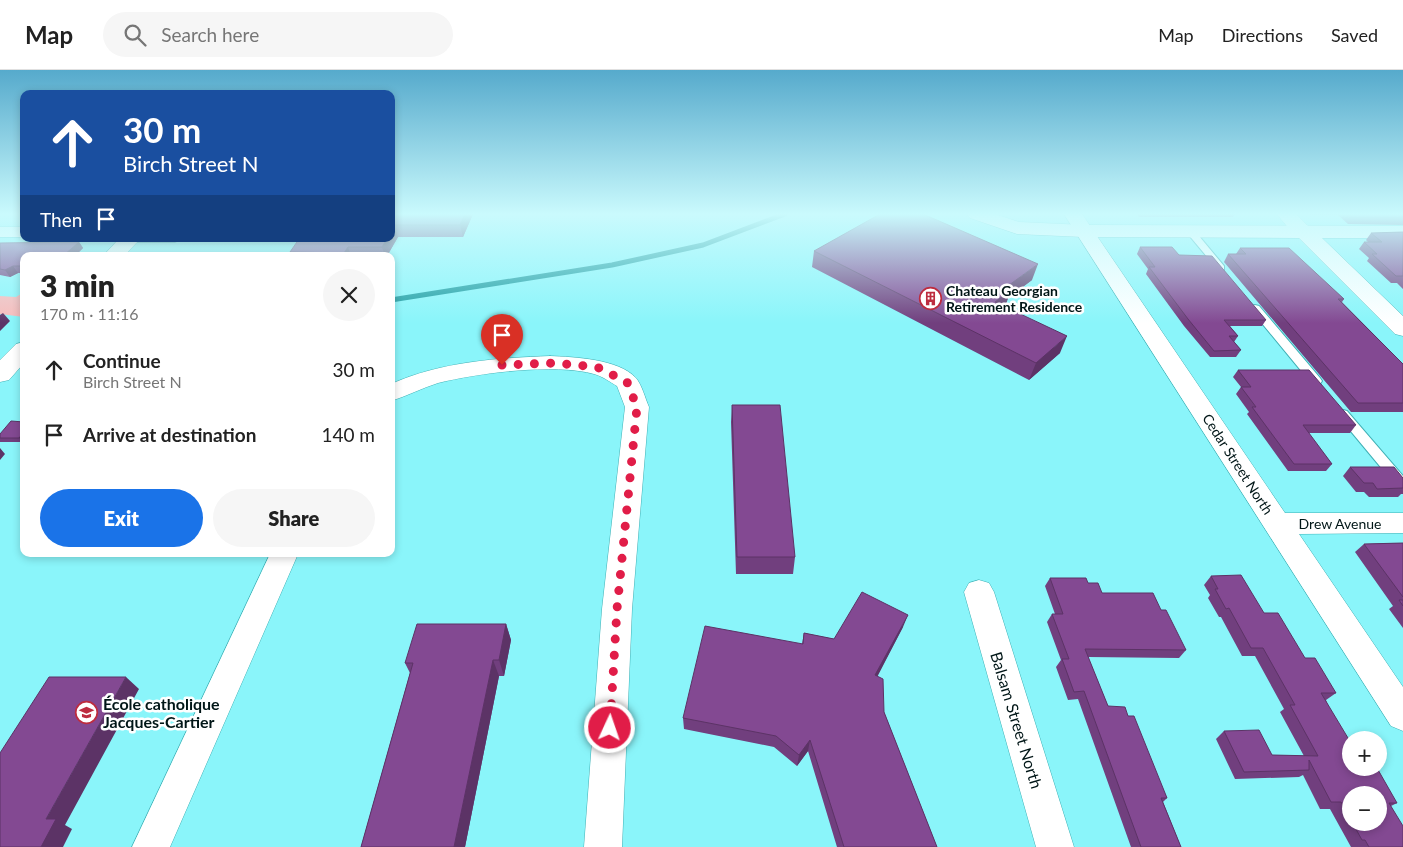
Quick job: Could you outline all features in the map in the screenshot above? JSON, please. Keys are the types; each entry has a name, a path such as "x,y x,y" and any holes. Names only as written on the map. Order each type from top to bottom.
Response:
{"main road":[{"path":"1323,250 1403,329"},
{"path":"0,374 20,353"}],"street":[{"name":"Cedar Street North","path":"1097,250 1403,715"},
{"path":"395,390 402,386 451,373 502,365 554,363 597,367 627,382 637,407 617,609 603,847"},
{"name":"Drew Avenue","path":"1277,524 1403,523"},
{"path":"151,847 283,557"},
{"name":"Balsam Street North","path":"979,592 1055,847"}],"lane":[{"path":"1206,250 1228,276"},
{"path":"1247,299 1322,388"},
{"path":"1334,403 1403,485"}],"shaded area":[{"path":"20,294 20,316 0,314 0,296 16,297"}],"building":[{"path":"0,250 70,250 68,252 20,252 20,266 13,266 5,270 0,269"},
{"path":"291,250 346,250 345,252 290,252"},
{"path":"1006,250 1038,264 1005,288 1011,290 995,302 1067,336 1036,363 814,251"},
{"path":"1142,250 1175,250 1179,255 1212,256 1266,320 1224,320 1238,336 1229,336 1241,350 1214,351 1149,267 1155,267"},
{"path":"1242,250 1291,250 1344,299 1338,299 1403,364 1403,403 1358,403 1228,254 1246,254"},
{"path":"1373,250 1403,250 1403,276 1396,276 1372,254 1377,254"},
{"path":"1238,370 1309,370 1356,425 1303,425 1332,464 1294,464 1252,407 1256,407 1241,387 1251,387"},
{"path":"732,405 780,405 795,557 737,557"},
{"path":"11,421 20,422 19,438 0,438 0,434"},
{"path":"1350,467 1394,467 1403,478 1403,488 1377,489 1373,483 1364,483"},
{"path":"1403,543 1403,597 1364,544"},
{"path":"1241,575 1264,613 1278,613 1305,658 1315,658 1336,693 1321,693 1344,731 1342,731 1342,776 1382,776 1397,803 1389,803 1403,826 1403,847 1369,847 1357,831 1387,831 1387,786 1342,786 1342,804 1341,802 1331,802 1309,760 1309,770 1244,772 1224,731 1259,730 1272,755 1318,756 1290,705 1295,705 1263,648 1251,648 1229,608 1226,609 1215,589 1218,589 1211,576"},
{"path":"1050,578 1086,578 1088,583 1098,583 1102,593 1153,593 1161,610 1166,610 1186,650 1085,649 1108,706 1125,707 1128,716 1134,716 1167,798 1161,798 1181,847 1141,847 1084,691 1074,692 1062,659 1069,659 1052,614 1063,614"},
{"path":"862,592 908,615 875,675 883,679 884,712 937,847 844,847 810,740 799,755 776,736 683,718 705,626 803,644 804,633 834,639"},
{"path":"417,624 506,624 499,660 493,660 454,847 361,847 413,663 405,663"},
{"path":"49,677 126,677 46,819 56,819 41,847 0,847 0,753"}],"waterway":[{"path":"395,299 612,265 679,250"}],"place":[{"name":"Chateau Georgian Retirement Residence","path":"930,298"},
{"name":"École catholique Jacques-Cartier","path":"87,712"}],"route":[{"path":"502,365 554,363 597,367 627,382 637,407 617,609 610,728"}]}
